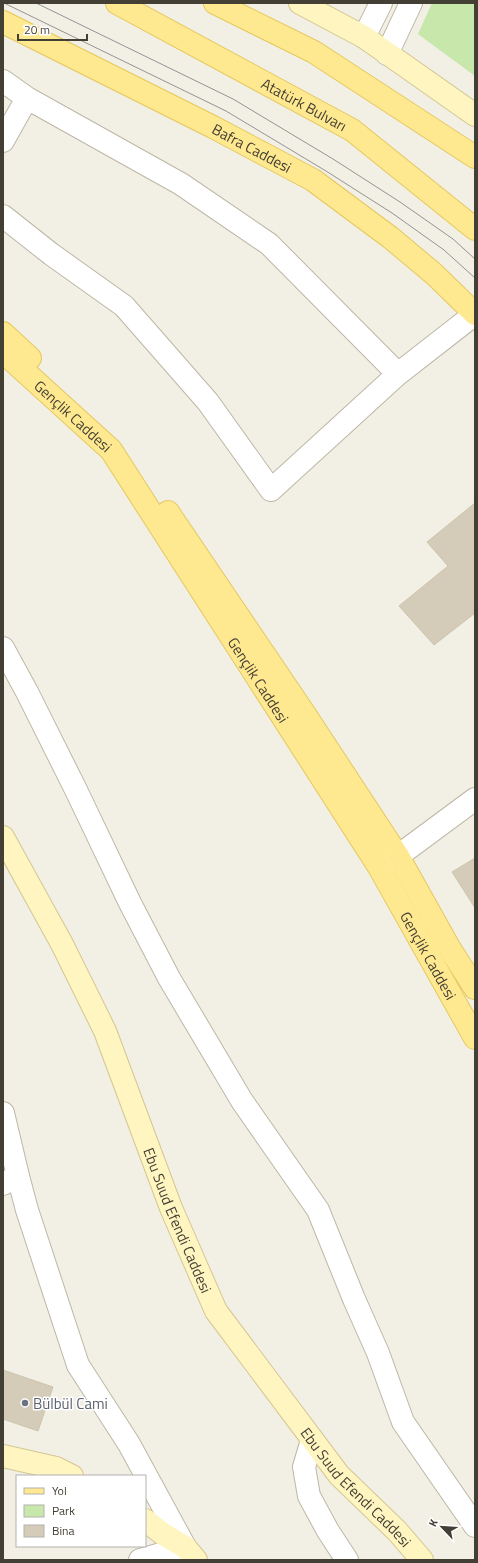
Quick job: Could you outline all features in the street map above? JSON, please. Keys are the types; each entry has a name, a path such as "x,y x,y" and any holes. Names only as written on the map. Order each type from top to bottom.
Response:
{"main road":[{"name":"Atatürk Bulvarı","path":"118,3 352,130 475,229"},
{"path":"215,3 314,52 475,157"},
{"name":"Bafra Caddesi","path":"3,22 213,127 313,180 391,238 434,274 475,314"},
{"name":"Gençlik Caddesi","path":"3,332 118,438 304,713 388,861 475,1038"},
{"name":"Gençlik Caddesi","path":"3,352 111,450 475,988"}],"street":[{"path":"300,3 364,38 475,114"},
{"path":"364,38 381,3"},
{"path":"387,54 411,3"},
{"path":"3,81 27,98 181,184 269,244 398,374"},
{"path":"3,141 27,98"},
{"path":"3,216 51,254 124,306 208,402 271,490 398,374 475,314"},
{"path":"3,648 27,692 130,903 169,978 242,1101 318,1210 354,1299 378,1353 403,1422 475,1526"},
{"path":"388,861 475,799"},
{"name":"Ebu Suud Efendi Caddesi","path":"3,837 62,944 105,1031 168,1201 216,1311 339,1475 397,1531 422,1560"},
{"path":"3,1113 11,1180 27,1210 78,1366 129,1444 191,1553"},
{"path":"312,1440 304,1467 308,1496 347,1560"},
{"path":"3,1456 56,1468 70,1475"},
{"path":"146,1521 191,1553"},
{"path":"140,1560 191,1553"}],"green space":[{"path":"432,3 475,3 475,76 418,34"}],"building":[{"path":"475,503 475,613 434,645 399,606 448,566 427,542"},
{"path":"475,858 475,908 452,872"},
{"name":"Bülbül Cami","path":"3,1370 53,1387 38,1431 3,1419"}],"tram line":[{"path":"4,3 226,111 326,171 392,213 444,250 475,278"},
{"path":"36,3 233,99 333,159 400,202 453,239 475,259"}],"place":[{"name":"Bülbül Cami","path":"25,1403"}]}
